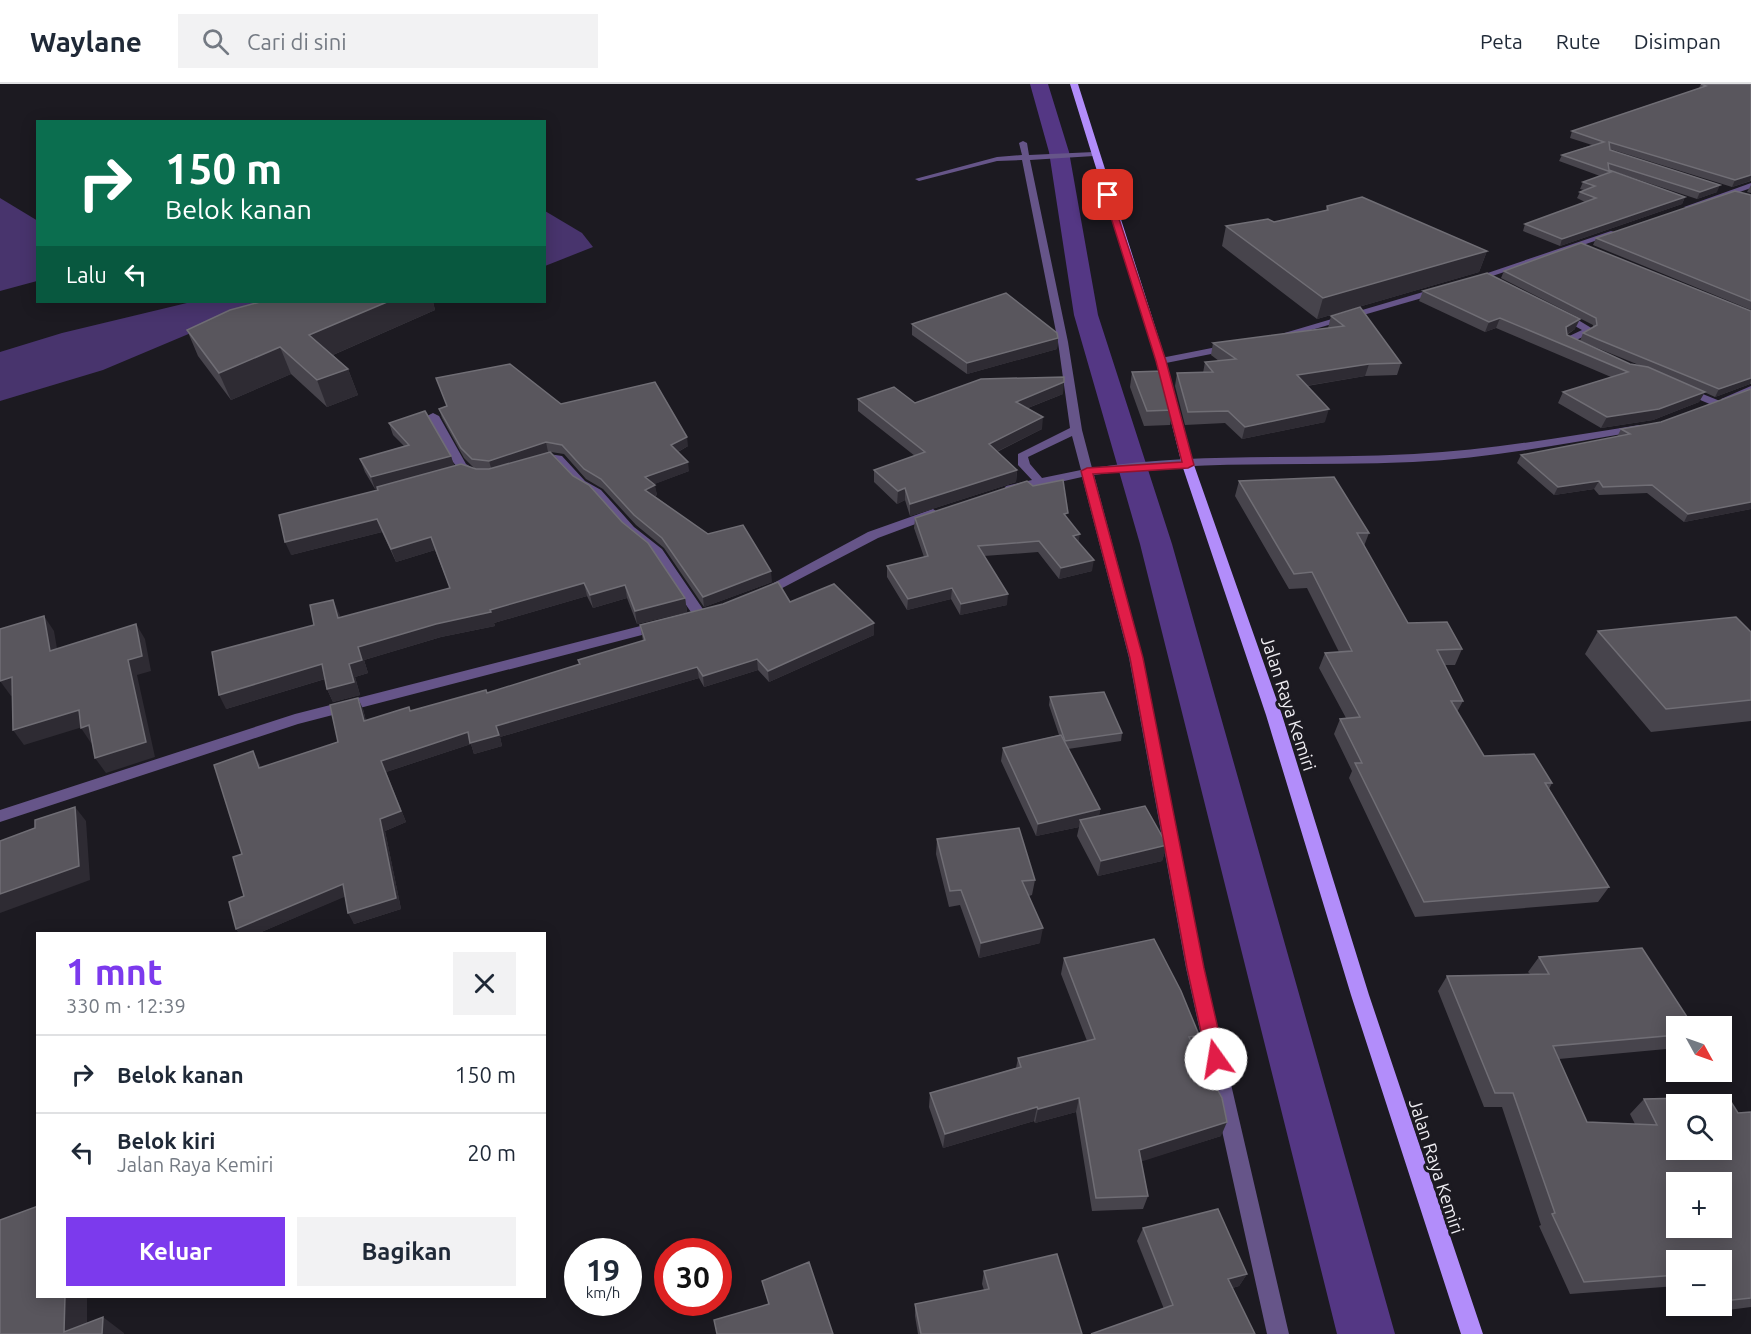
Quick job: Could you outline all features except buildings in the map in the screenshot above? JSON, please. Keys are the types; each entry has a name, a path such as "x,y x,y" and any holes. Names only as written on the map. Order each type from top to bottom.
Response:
{"main road":[{"name":"Jalan Raya Kemiri","path":"1074,84 1089,129 1089,154 1161,361 1188,465 1274,716 1360,995 1472,1334"}],"street":[{"path":"920,179 987,160 1027,152 1089,154"},
{"path":"1027,152 1063,342 1076,430 1093,471 1136,658 1195,968 1278,1334"},
{"path":"1711,185 1751,198"},
{"path":"1675,212 1751,185"},
{"path":"1686,200 1696,204"},
{"path":"1462,283 1488,272 1621,231"},
{"path":"1578,245 1588,250"},
{"path":"1488,272 1504,285"},
{"path":"1266,339 1451,286"},
{"path":"1551,308 1588,329 1567,340 1588,351"},
{"path":"1161,361 1244,344"},
{"path":"1676,385 1716,403"},
{"path":"1696,411 1751,389"},
{"path":"433,416 461,466 477,477 485,477"},
{"path":"996,494 1040,481 1093,471 1188,465 1414,458 1490,452 1656,426"},
{"path":"1040,481 1024,465 1022,456 1076,430"},
{"path":"527,465 549,458 558,459 582,484 597,492 630,530 657,552 690,618"},
{"path":"446,477 467,471"},
{"path":"747,600 873,535 952,507"},
{"path":"0,816 295,719 719,610"}],"shaded area":[{"path":"0,198 36,220 36,281 0,291"},
{"path":"546,212 582,233 593,247 546,266"},
{"path":"187,303 354,303 217,322 103,370 0,401 0,352 62,333"}],"waterway":[{"path":"1039,84 1059,152 1086,315 1156,544 1366,1334"}],"route":[{"path":"1108,195 1161,361 1188,465 1087,471 1136,658 1195,968 1216,1059"}]}
